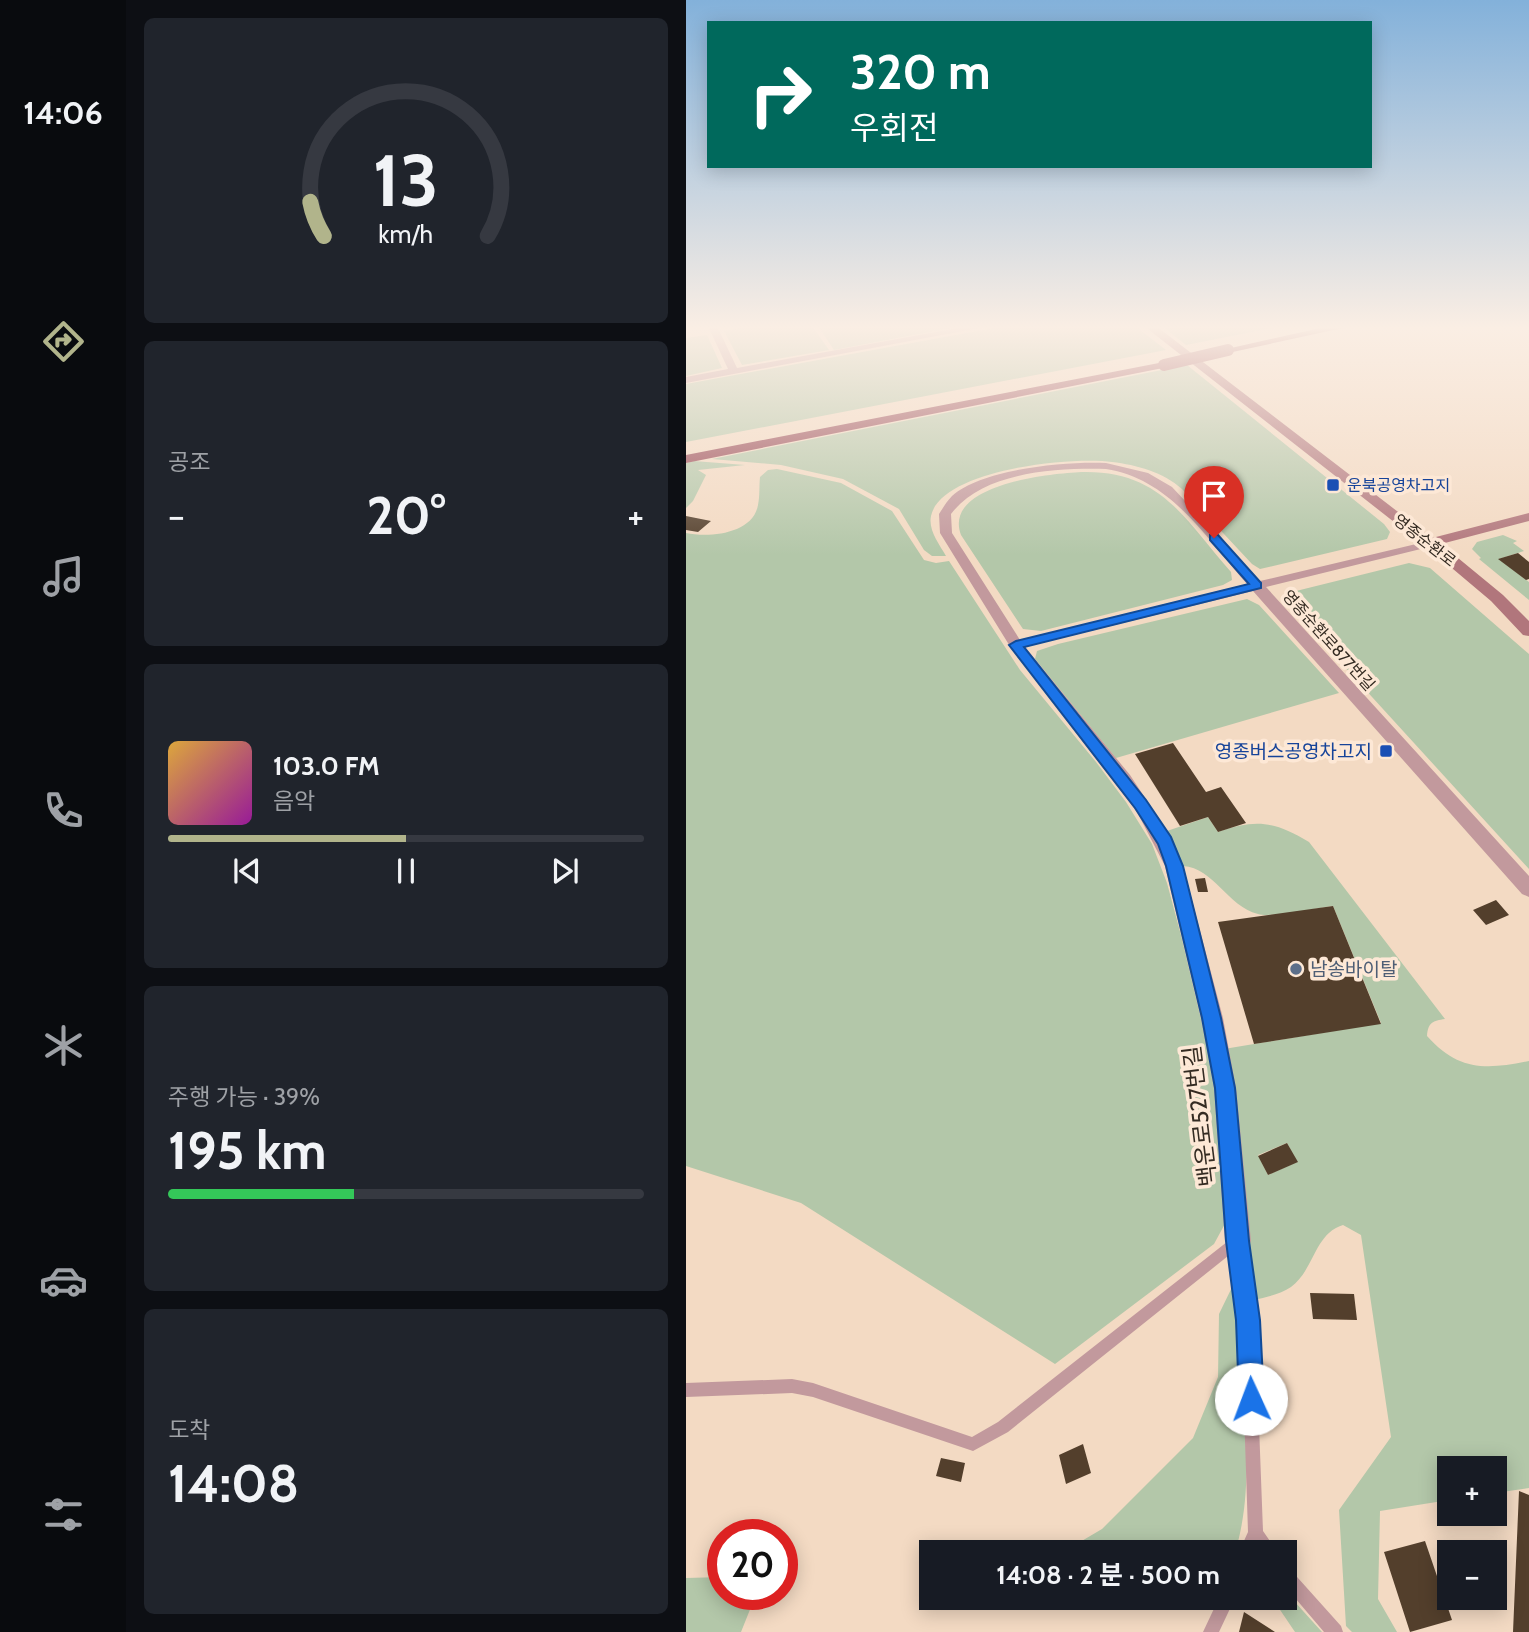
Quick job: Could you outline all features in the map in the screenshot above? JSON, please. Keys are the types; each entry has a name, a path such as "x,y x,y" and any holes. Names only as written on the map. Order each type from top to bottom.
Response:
{"highway":[{"path":"686,459 771,438 952,402"},
{"path":"686,448 771,438"}],"main road":[{"name":"영종순환로","path":"1248,402 1497,598 1529,620"},
{"path":"1429,542 1529,517"},
{"name":"영종순환로","path":"1497,598 1529,631"}],"street":[{"name":"영종순환로877번길","path":"1016,645 944,528 944,515 958,497 991,481 1074,466 1105,466 1146,476 1175,495 1529,889"},
{"path":"1016,645 1429,542"},
{"name":"백운로527번길","path":"1016,645 1140,804 1165,842 1174,866 1212,1018 1225,1088 1238,1241"}],"lane":[{"path":"686,1390 792,1386 813,1390 973,1444 1003,1427 1238,1241"},
{"name":"백운로527번길","path":"1238,1241 1248,1320 1256,1533 1253,1540"},
{"path":"1256,1533 1261,1540"},
{"path":"1297,1588 1335,1632"},
{"path":"1211,1632 1221,1610"}],"green space":[{"path":"686,402 894,402 686,442"},
{"path":"999,402 1233,402 1384,524 1390,532 1387,539 1260,569 1252,564 1182,489 1167,478 1121,463 1069,461 1011,469 958,487 940,500 931,516 933,532 946,556 932,556 924,550 899,509 843,479 781,465 712,459"},
{"path":"694,461 745,465 698,470 706,475 693,501 686,508 686,463"},
{"path":"777,469 841,483 892,511 924,560 936,563 949,561 1020,670 1126,802 1152,844 1167,883 1217,1086 1227,1220 1214,1244 1055,1364 801,1203 686,1166 686,533 718,534 739,528 748,522 758,505 760,477 768,470"},
{"path":"1084,472 1111,474 1153,489 1185,517 1231,572 1232,580 1223,585 1041,631 1023,629 961,535 960,518 968,504 983,493 1003,485 1049,475"},
{"path":"1503,535 1517,541 1513,543 1524,551 1499,559 1529,582 1529,600 1479,559 1481,558 1472,549 1477,542"},
{"path":"1409,563 1430,568 1529,654 1529,869 1289,606 1287,600 1296,591"},
{"path":"1247,599 1259,605 1339,693 1116,758 1035,659 1037,651 1058,644"},
{"path":"1208,817 1218,832 1243,825 1265,824 1309,842 1445,1019 1432,1023 1427,1036 1450,1056 1474,1065 1499,1066 1529,1061 1529,1488 1507,1491 1507,1456 1437,1456 1437,1502 1380,1511 1378,1599 1397,1632 1352,1632 1346,1626 1339,1510 1391,1437 1361,1235 1343,1225 1333,1230 1320,1244 1299,1280 1278,1293 1254,1300 1243,1244 1224,1049 1381,1023 1333,906 1273,915 1258,914 1247,910 1203,873 1183,866 1167,831","holes":["1287,1143 1297,1162 1268,1175 1258,1155"]},
{"path":"1236,1279 1243,1356 1247,1459 1238,1540 1083,1540 1102,1529 1193,1438 1218,1377 1219,1314"},
{"path":"707,1577 707,1610 750,1610 741,1632 686,1632 686,1578"},
{"path":"1297,1604 1322,1632 1295,1632 1280,1610 1297,1610"}],"building":[{"path":"686,516 711,521 698,532 686,530"},
{"path":"1518,553 1529,562 1529,579 1526,580 1498,559"},
{"path":"1173,743 1206,792 1221,787 1246,823 1218,832 1208,817 1180,826 1135,754"},
{"path":"1205,878 1208,892 1198,892 1195,879"},
{"path":"1496,900 1509,915 1486,925 1473,910"},
{"path":"1333,906 1381,1024 1254,1044 1218,922"},
{"path":"1287,1143 1298,1162 1268,1175 1258,1156"},
{"path":"1310,1293 1354,1294 1357,1320 1313,1319"},
{"path":"1083,1444 1091,1473 1066,1484 1059,1455"},
{"path":"941,1458 965,1463 961,1482 936,1476"},
{"path":"1519,1491 1529,1495 1529,1632 1513,1632"},
{"path":"1425,1541 1437,1576 1437,1610 1449,1610 1452,1620 1410,1632 1384,1552"},
{"path":"1244,1612 1275,1632 1239,1632"}],"place":[{"name":"운북공영차고지","path":"1333,485"},
{"name":"영종버스공영차고지","path":"1386,751"},
{"name":"남송바이탈","path":"1296,969"}],"route":[{"path":"1214,538 1257,585 1016,645 1153,822 1165,842 1174,866 1212,1018 1225,1088 1238,1241 1248,1320 1251,1399"}]}
